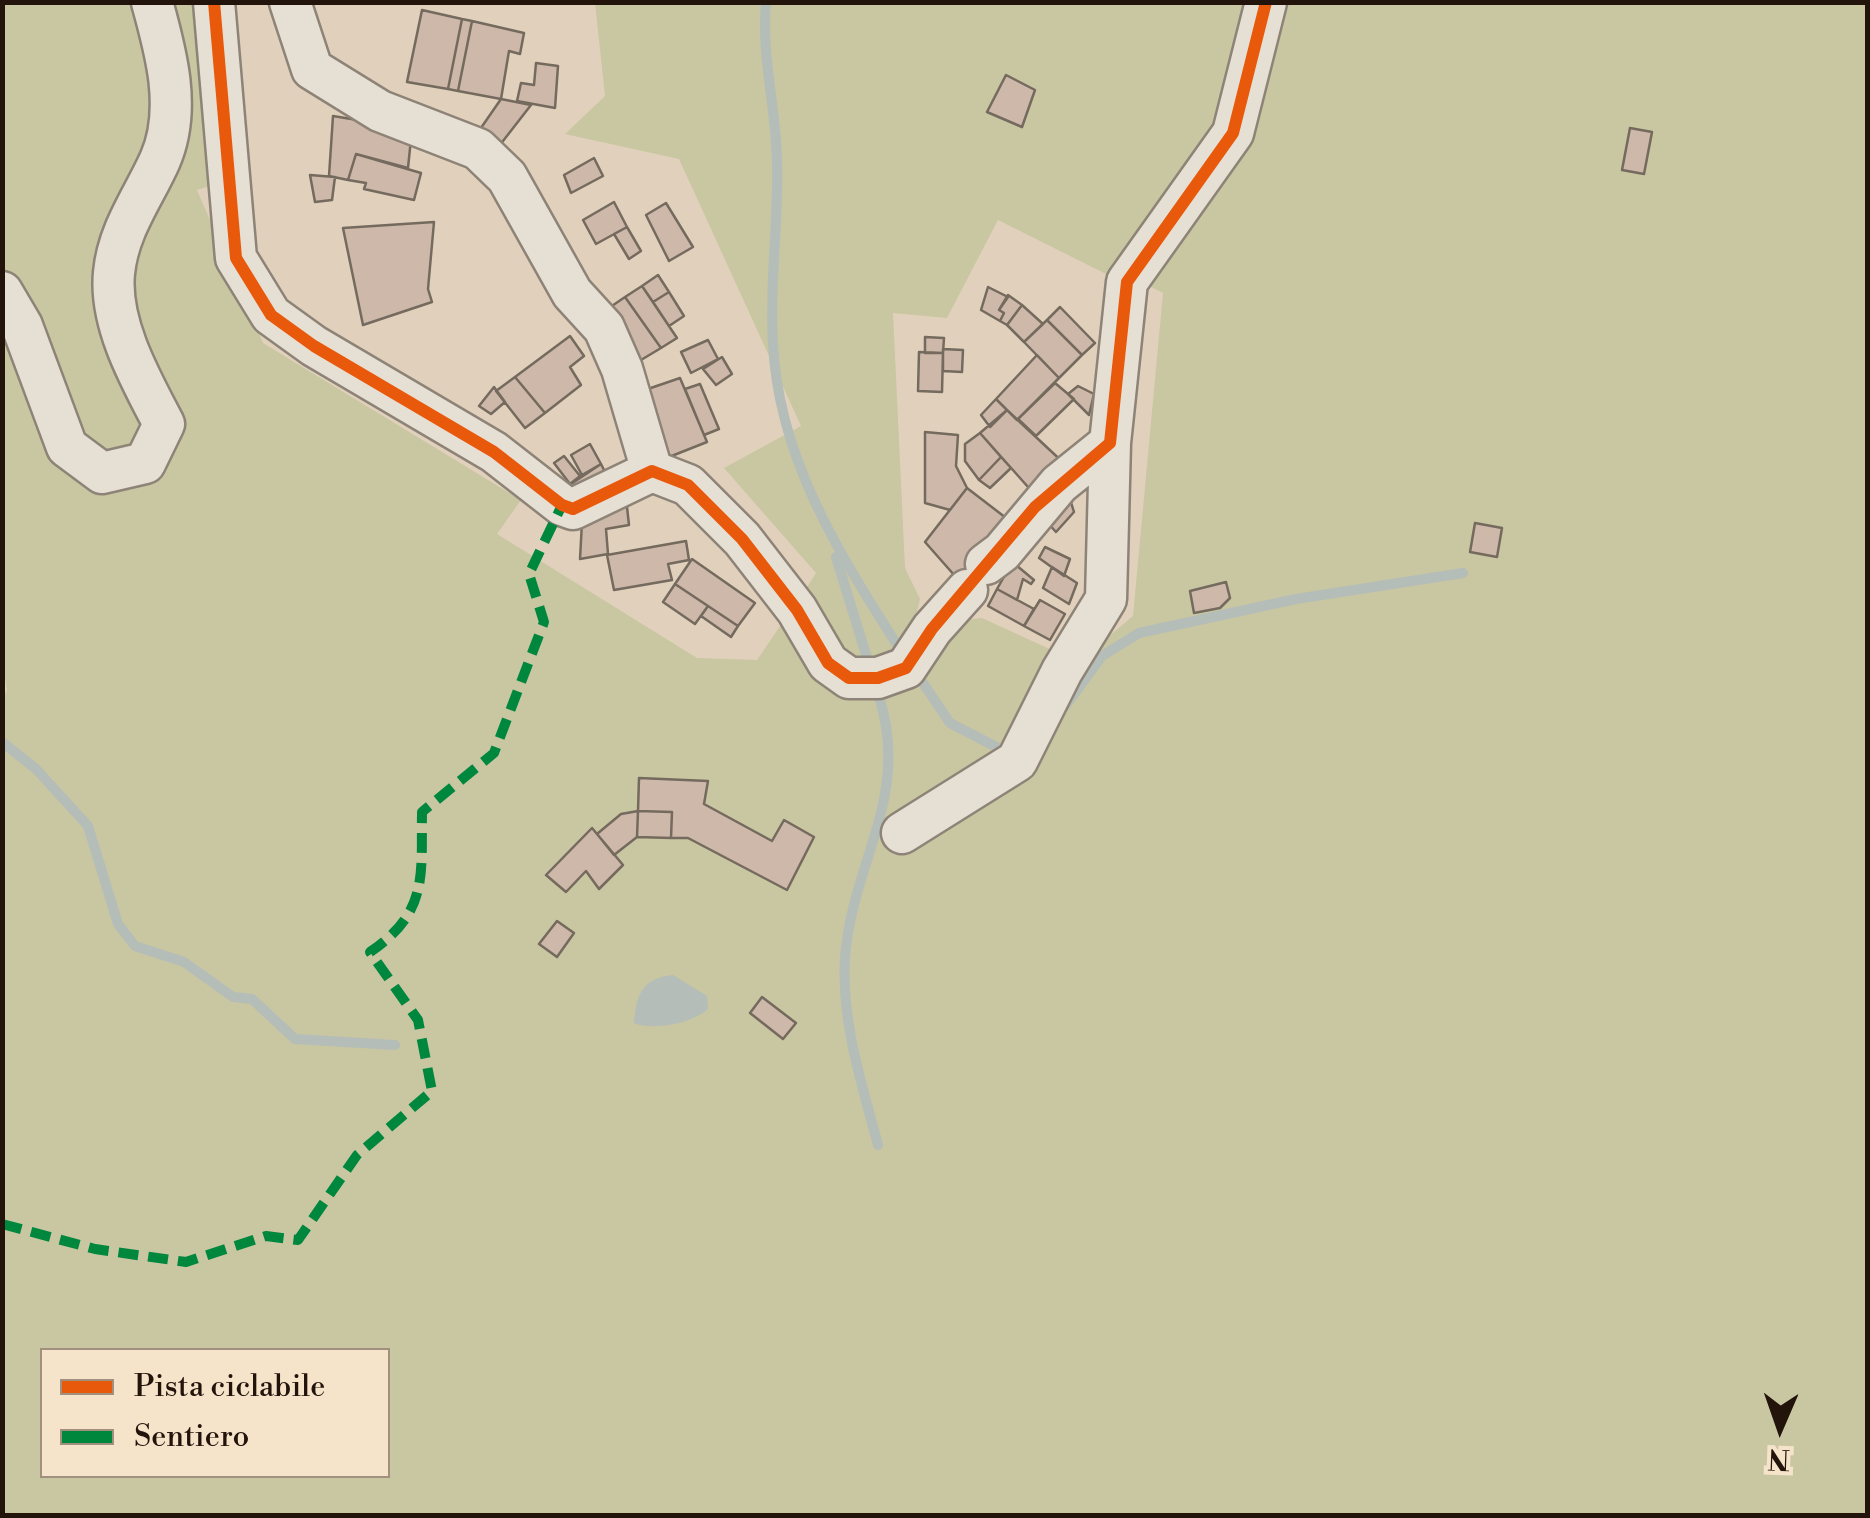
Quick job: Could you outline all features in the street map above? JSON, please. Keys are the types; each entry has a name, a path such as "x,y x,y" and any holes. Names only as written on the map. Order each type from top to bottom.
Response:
{"street":[{"path":"2,292 22,326 66,447 102,473 144,463 164,424 118,319 114,276 120,239 162,156 170,111 169,60 152,2"},
{"path":"214,2 236,258 271,315 314,346 494,452 562,505 574,509 652,471 688,485 742,539 797,610 828,663 849,678 878,678 906,668 932,629 1059,484 1110,444"},
{"path":"290,2 312,70 380,111 478,149 507,178 572,293 604,328 622,369 652,471"},
{"path":"902,833 1017,761 1062,671 1106,599 1110,444 1127,282 1233,133 1266,2"}],"shaded area":[{"path":"3,3 206,3 219,183 197,190 263,343 521,500 497,534 697,658 757,660 789,613 844,696 950,621 982,618 1078,662 1133,616 1163,293 1137,280 1275,3 1867,3 1867,1515 3,1515 2,702 7,690 2,658"},
{"path":"595,3 1256,3 1226,130 1120,281 998,220 947,318 893,313 905,568 920,599 912,630 895,652 855,667 800,598 816,573 724,468 801,426 679,159 565,134 605,96"},
{"path":"673,975 707,996 708,1009 672,1024 634,1023 643,989 655,980"}],"building":[{"path":"422,10 462,19 448,89 407,82"},
{"path":"462,19 472,21 458,91 448,89"},
{"path":"472,21 524,33 520,54 509,51 501,99 458,91"},
{"path":"536,63 558,66 555,108 517,101 521,83 534,85"},
{"path":"1006,75 1035,90 1022,127 987,112"},
{"path":"501,99 531,105 496,150 474,138"},
{"path":"333,116 412,129 408,168 356,154 348,180 329,176"},
{"path":"1630,128 1652,132 1644,174 1622,170"},
{"path":"356,154 421,173 414,200 364,189 366,183 348,180"},
{"path":"594,158 603,176 571,193 564,175"},
{"path":"310,175 335,177 332,200 315,202"},
{"path":"614,202 627,227 596,244 583,220"},
{"path":"666,203 693,247 669,261 646,215"},
{"path":"434,222 428,289 432,302 363,325 343,228"},
{"path":"627,227 641,251 629,259 614,234"},
{"path":"658,275 669,292 653,302 642,286"},
{"path":"642,286 677,338 661,348 625,297"},
{"path":"988,287 1008,297 999,310 1004,313 1000,321 981,310"},
{"path":"669,292 684,316 669,326 653,302"},
{"path":"1008,295 1022,305 1007,325 1000,321 1004,313 999,310"},
{"path":"625,297 661,348 636,363 606,310"},
{"path":"1022,305 1043,324 1024,342 1007,325"},
{"path":"1060,307 1095,343 1082,355 1047,320"},
{"path":"1047,320 1082,355 1059,378 1024,342"},
{"path":"570,336 584,356 570,367 581,385 545,413 515,377"},
{"path":"925,337 944,338 943,353 925,353"},
{"path":"708,340 718,359 691,373 681,352"},
{"path":"943,349 963,350 962,372 943,371"},
{"path":"919,352 943,353 942,392 918,391"},
{"path":"1037,355 1059,378 1017,420 996,399"},
{"path":"722,357 732,374 716,385 703,369"},
{"path":"515,377 545,413 525,428 496,391"},
{"path":"680,378 707,442 664,459 642,391"},
{"path":"1055,383 1074,399 1036,436 1018,419"},
{"path":"700,384 719,429 704,435 685,389"},
{"path":"1078,386 1094,394 1089,415 1068,394"},
{"path":"494,387 505,402 491,414 479,406"},
{"path":"996,399 1007,410 990,427 981,415"},
{"path":"1007,410 1068,467 1036,496 980,433"},
{"path":"925,432 958,435 956,466 967,488 950,510 925,503"},
{"path":"980,433 1001,457 979,480 965,461 965,444"},
{"path":"590,444 601,464 582,475 571,455"},
{"path":"564,456 580,476 570,484 554,463"},
{"path":"1001,457 1011,468 990,488 979,480"},
{"path":"601,464 610,482 574,501 565,488"},
{"path":"967,488 1010,521 970,593 925,542"},
{"path":"1069,496 1074,512 1056,532 1038,512"},
{"path":"626,498 629,525 606,529 608,554 580,559 582,522"},
{"path":"1475,523 1502,528 1497,557 1470,552"},
{"path":"686,541 689,560 668,564 672,580 614,590 607,555"},
{"path":"1045,547 1070,559 1064,576 1039,558"},
{"path":"1004,555 1034,580 1031,584 1023,579 1017,600 997,589 1005,575"},
{"path":"692,559 755,603 738,626 675,584"},
{"path":"1052,567 1077,583 1069,604 1043,588"},
{"path":"1226,582 1230,598 1220,608 1194,613 1190,591"},
{"path":"675,584 708,606 695,624 663,602"},
{"path":"997,589 1034,609 1024,626 988,606"},
{"path":"1040,600 1065,614 1050,640 1024,626"},
{"path":"708,606 738,626 731,637 701,616"},
{"path":"639,778 708,781 704,804 772,841 784,820 814,837 787,890 688,838 671,838 672,812 638,811"},
{"path":"638,811 637,837 614,855 597,834 621,814"},
{"path":"638,811 672,812 671,838 637,837"},
{"path":"592,828 623,865 599,889 586,871 566,892 546,875"},
{"path":"557,921 574,933 557,957 539,944"},
{"path":"762,997 796,1023 783,1039 750,1013"}],"waterway":[{"path":"766,2 765,42 777,161 772,320 777,385 786,426 816,504 899,648"},
{"path":"836,557 868,661"},
{"path":"1066,705 1102,656 1139,633 1296,599 1463,573"},
{"path":"921,680 950,723 1006,752"},
{"path":"878,1145 854,1053 846,1005 845,958 850,923 884,798 887,733 879,697"},
{"path":"2,742 36,769 88,826 118,924 135,946 184,962 233,997 252,999 295,1039 395,1045"}],"marked path":[{"path":"2,1224 95,1249 186,1262 266,1236 298,1240 357,1155 432,1091 418,1020 370,952 403,922 418,891 422,812 494,753 544,622 529,574 562,505"}],"cycle path":[{"path":"214,2 236,258 271,315 314,346 494,452 562,505 573,509 652,471 688,485 742,539 797,610 828,663 849,678 878,678 906,668 932,629 1035,507 1110,443 1127,282 1233,133 1266,2"}]}
